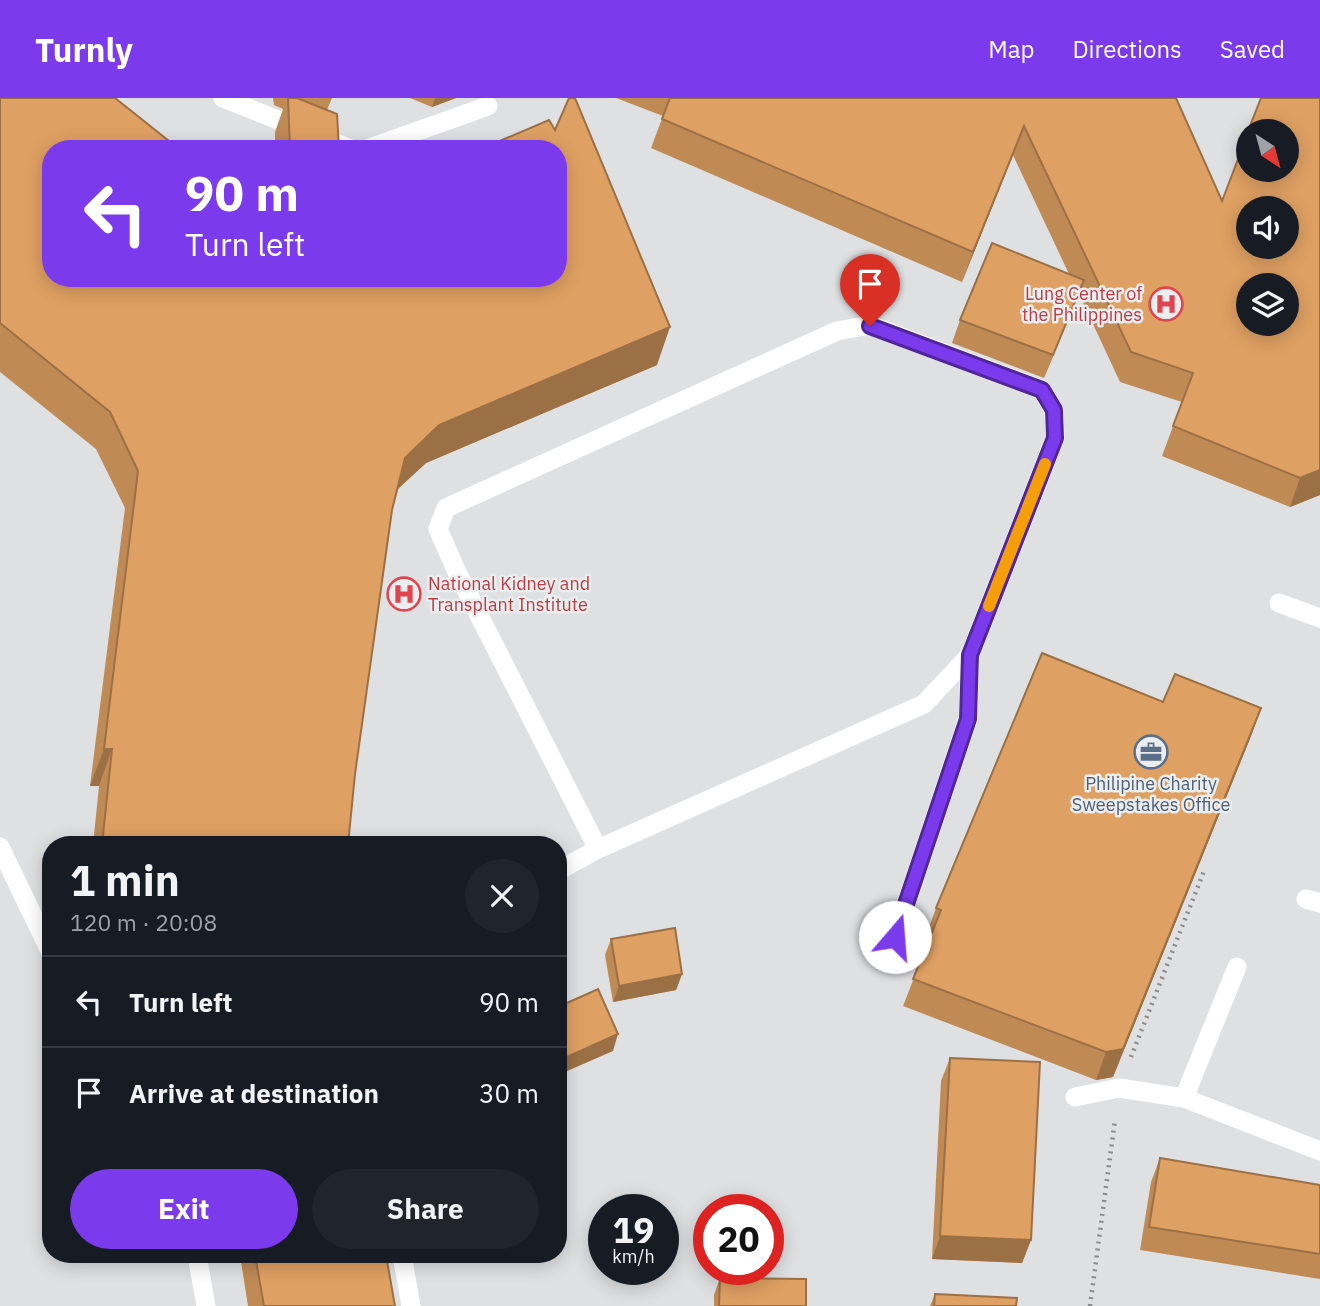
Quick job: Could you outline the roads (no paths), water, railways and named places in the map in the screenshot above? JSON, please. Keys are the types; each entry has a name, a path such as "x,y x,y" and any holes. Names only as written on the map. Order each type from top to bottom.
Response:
{"lane":[{"path":"223,98 328,140"},
{"path":"392,140 488,106"},
{"path":"598,849 456,570 438,528 446,508 837,331 870,326 1042,390 1054,410 1055,438 970,655 968,719 895,937"},
{"path":"1279,603 1320,618"},
{"path":"567,866 598,849 924,704 970,655"},
{"path":"0,847 42,934"},
{"path":"1184,1098 1237,967"},
{"path":"1075,1097 1119,1088 1184,1098 1320,1151"},
{"path":"198,1263 205,1306"},
{"path":"403,1263 411,1306"}],"place":[{"name":"Lung Center of the Philippines","path":"1166,304"},
{"name":"National Kidney and Transplant Institute","path":"404,594"},
{"name":"Philipine Charity Sweepstakes Office","path":"1151,752"}]}
